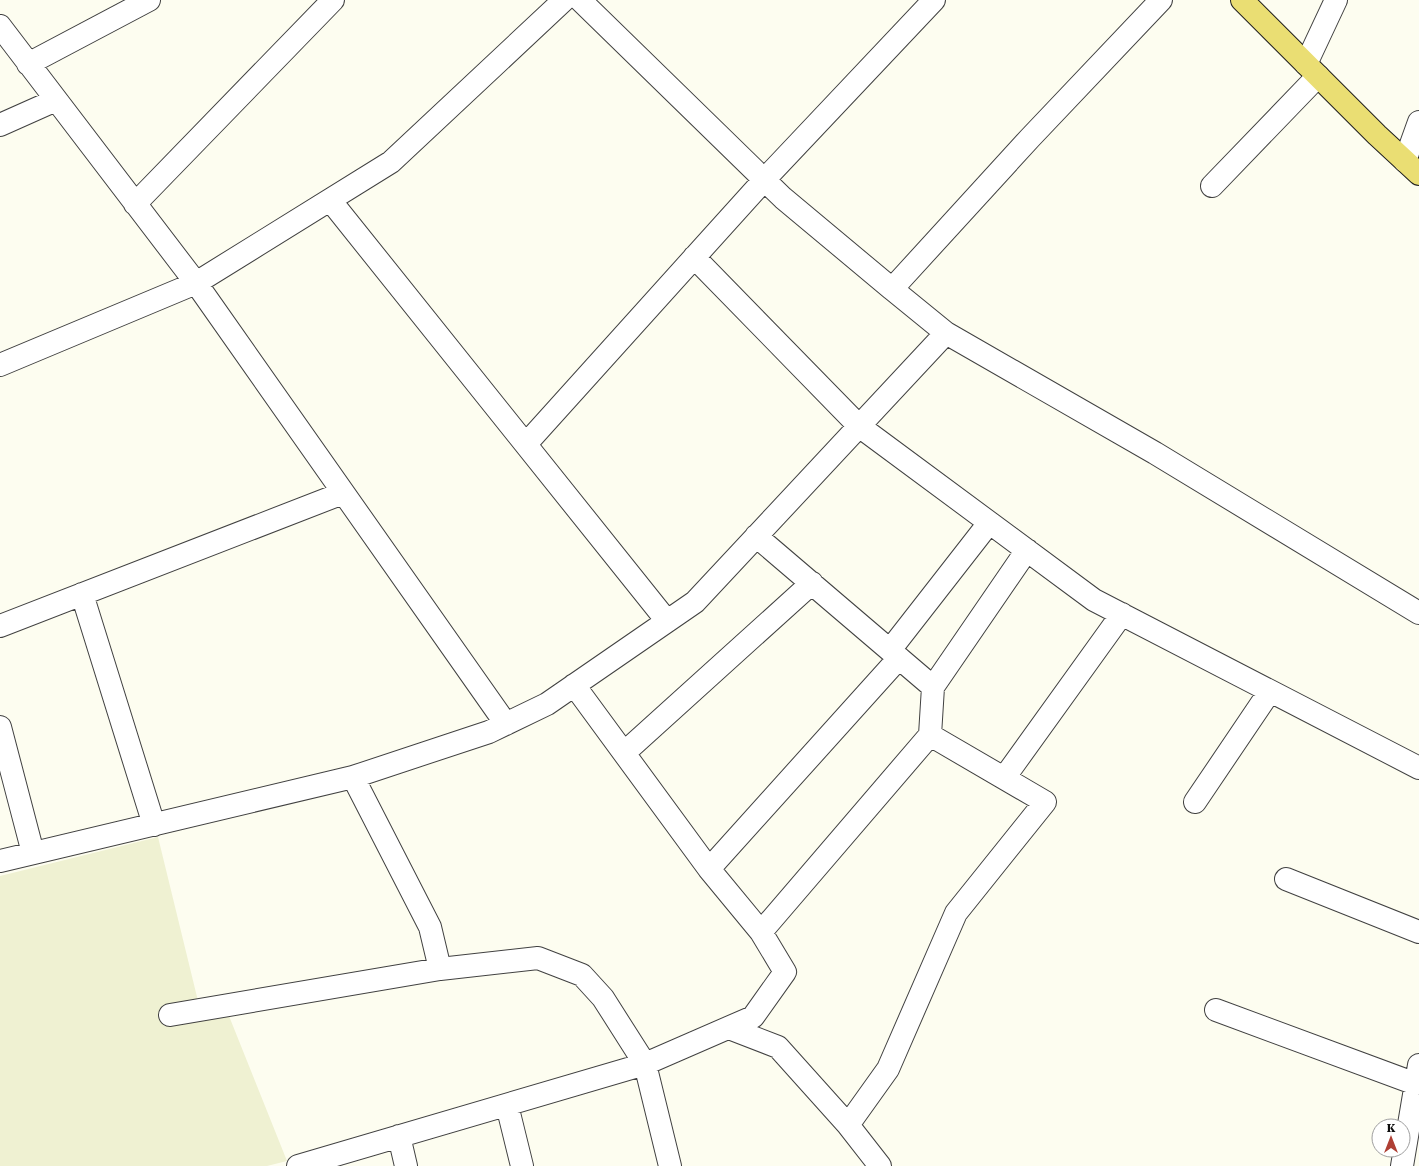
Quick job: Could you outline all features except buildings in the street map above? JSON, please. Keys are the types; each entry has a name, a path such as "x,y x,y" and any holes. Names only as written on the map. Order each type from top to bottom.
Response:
{"main road":[{"path":"1242,0 1377,135 1412,167"}],"street":[{"path":"28,64 149,0"},
{"path":"135,204 333,0"},
{"path":"0,365 196,283 391,162 564,0"},
{"path":"580,0 783,198 946,333 1155,453 1419,613"},
{"path":"526,444 764,180 934,0"},
{"path":"892,289 1030,138 1161,0"},
{"path":"1212,186 1312,70 1336,0"},
{"path":"0,26 196,283 506,724"},
{"path":"0,125 56,100"},
{"path":"1412,167 1419,122"},
{"path":"330,200 667,621"},
{"path":"694,257 859,426 1094,600 1419,768"},
{"path":"0,860 353,777 490,732 547,704 695,602 946,333"},
{"path":"0,626 343,493"},
{"path":"709,869 894,654 989,523"},
{"path":"756,536 933,687"},
{"path":"761,932 930,735 933,687 1026,550"},
{"path":"624,753 812,584"},
{"path":"82,594 154,825"},
{"path":"1004,778 1122,614"},
{"path":"298,1166 645,1064 753,1017 785,972 761,932 709,869 574,685"},
{"path":"1195,802 1270,691"},
{"path":"0,727 33,853"},
{"path":"848,1126 888,1069 956,913 1045,802 930,735"},
{"path":"353,777 430,927 440,969"},
{"path":"1286,879 1419,932"},
{"path":"170,1015 440,969 538,958 582,975 603,998 645,1064 670,1166"},
{"path":"1216,1010 1417,1074 1402,1166"},
{"path":"729,1028 778,1047 848,1126 880,1166"},
{"path":"507,1105 522,1166"},
{"path":"399,1136 406,1166"}],"green space":[{"path":"158,837 198,1001 221,996 287,1161 267,1166 0,1166 0,876"}]}
